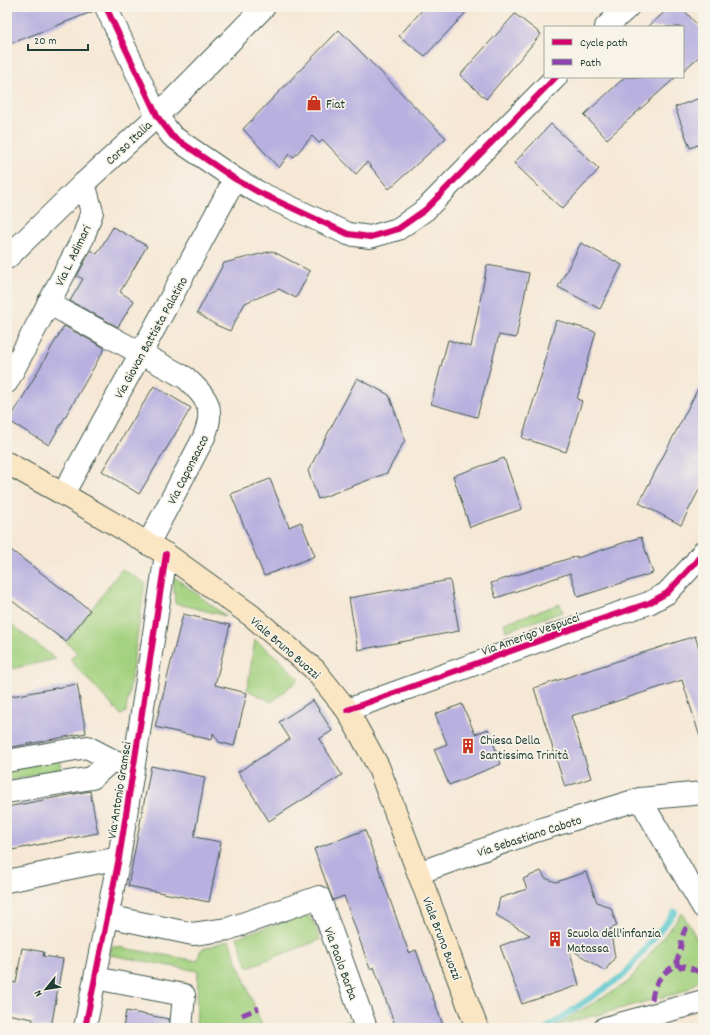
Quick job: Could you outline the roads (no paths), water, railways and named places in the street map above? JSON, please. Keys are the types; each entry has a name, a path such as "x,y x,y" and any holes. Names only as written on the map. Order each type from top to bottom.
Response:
{"main road":[{"name":"Viale Bruno Buozzi","path":"7,463 157,549 252,616 314,669 347,710 378,766 477,1028"}],"street":[{"path":"106,7 156,116 172,136 235,179 258,192 348,234 370,236 398,229 425,210 555,78"},
{"name":"Corso Italia","path":"7,258 156,116 264,7"},
{"path":"607,26 628,7"},
{"name":"Via Giovan Battista Palatino","path":"63,494 235,179"},
{"name":"Via L. Adimari","path":"7,382 83,238 92,212 84,183"},
{"path":"48,303 141,353"},
{"name":"Via Caponsacco","path":"141,353 186,378 201,392 208,403 210,415 204,437 157,549"},
{"name":"Via Antonio Gramsci","path":"84,1028 118,858 133,768 157,549"},
{"name":"Via Amerigo Vespucci","path":"347,710 569,630 649,603 667,593 703,552"},
{"path":"7,761 87,747 112,760 133,768"},
{"path":"7,792 92,778 112,760"},
{"name":"Via Sebastiano Caboto","path":"418,873 535,831 640,799 703,793"},
{"path":"640,799 703,907"},
{"path":"7,881 118,858"},
{"name":"Via Paolo Barba","path":"107,916 193,934 228,929 319,897 366,1028"},
{"path":"95,978 184,995 180,1028"},
{"path":"604,1028 703,1001"}],"waterway":[{"path":"548,1027 624,975 675,912"}],"place":[{"name":"Fiat","path":"314,103"},
{"name":"Chiesa Della Santissima Trinità","path":"468,746"},
{"name":"Scuola dell'infanzia Matassa","path":"555,939"}]}
